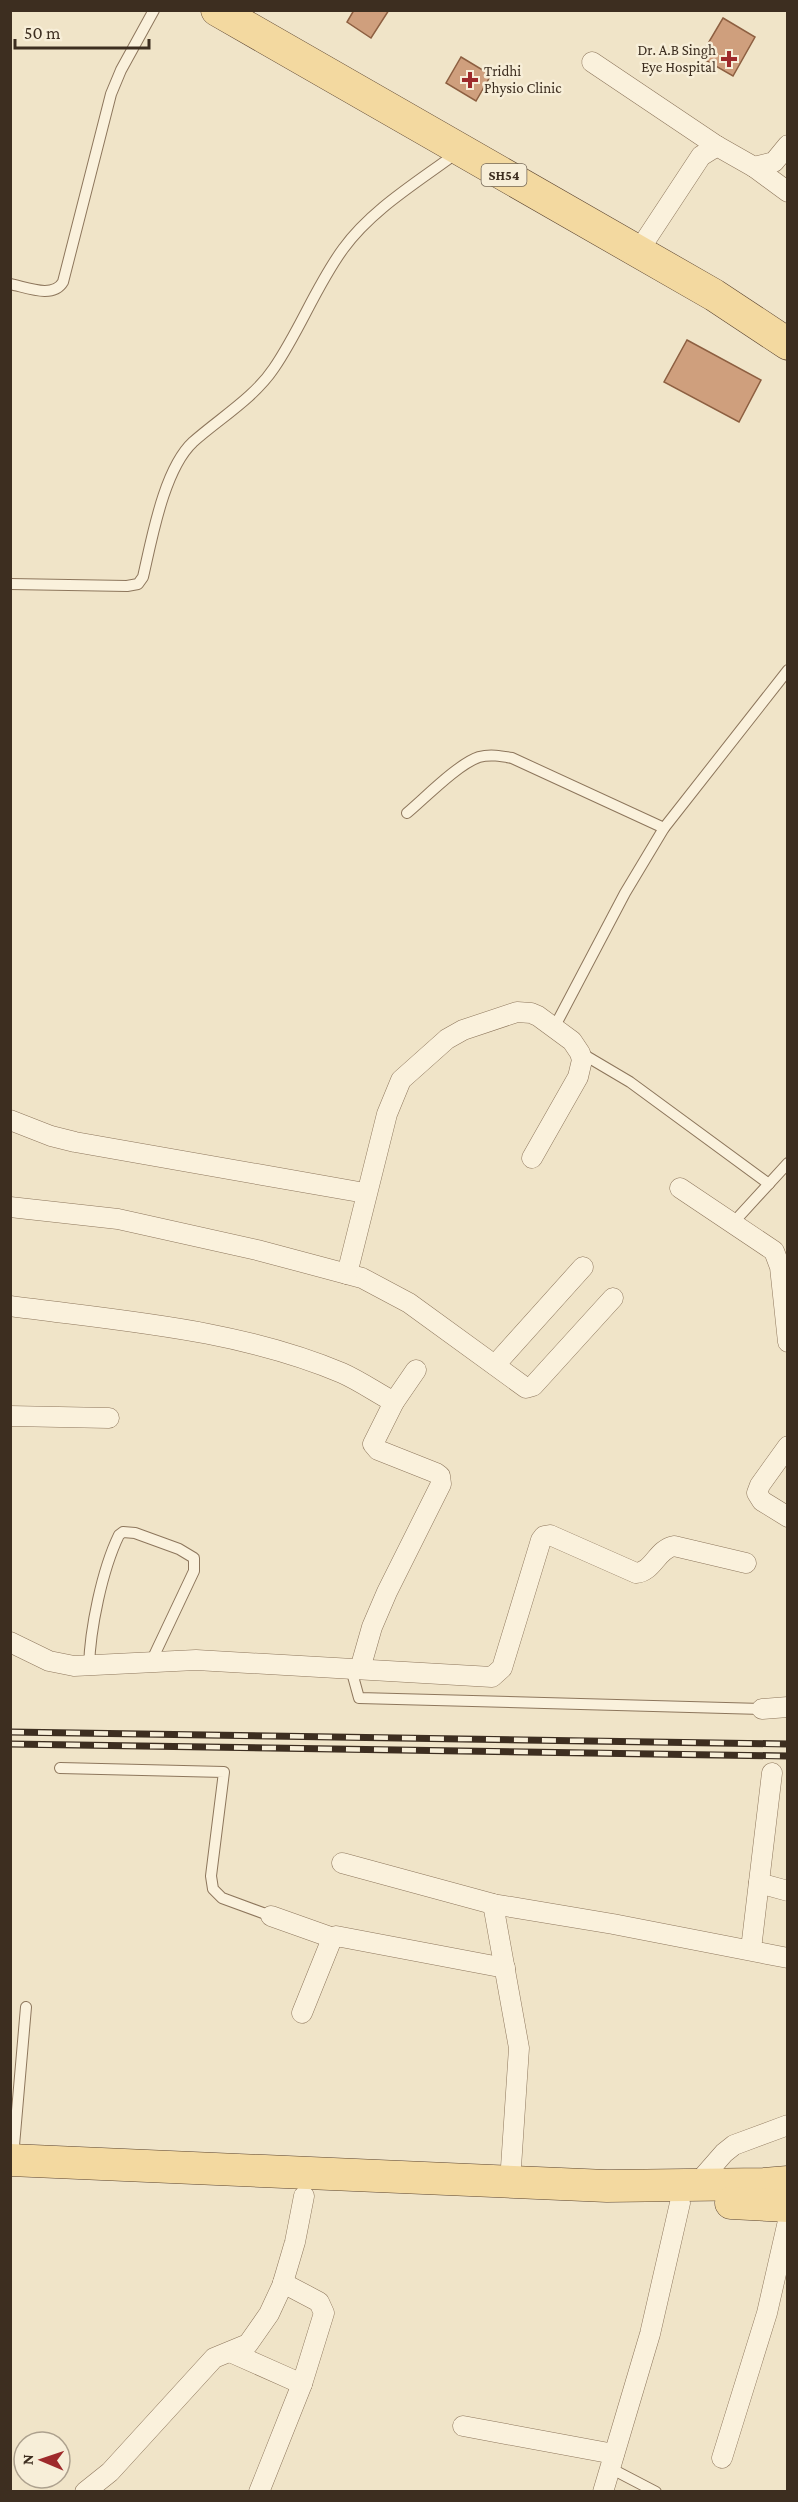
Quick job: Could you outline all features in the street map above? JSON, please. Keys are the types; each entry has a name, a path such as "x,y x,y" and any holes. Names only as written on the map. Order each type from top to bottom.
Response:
{"main road":[{"name":"SH54","path":"217,10 714,296 788,344"},
{"name":"SH54","path":"252,10 788,323"},
{"path":"11,2167 607,2186 788,2206"},
{"path":"11,2167 304,2196 688,2194 788,2182"}],"street":[{"path":"592,62 717,146 754,167 788,192"},
{"path":"754,167 774,162 788,145"},
{"path":"646,238 701,156 717,146"},
{"path":"347,1274 365,1192 393,1096 401,1080 412,1068 455,1034 510,1014 531,1013 572,1041 580,1053 581,1068 578,1077 532,1158"},
{"path":"10,1120 51,1136 75,1142 365,1192"},
{"path":"680,1188 769,1246 776,1254 788,1342"},
{"path":"10,1207 118,1219 257,1250 371,1282 409,1303 523,1388 533,1386 613,1298"},
{"path":"495,1365 583,1267"},
{"path":"10,1306 200,1333 266,1347 345,1374 394,1402"},
{"path":"356,1669 387,1592 441,1484 436,1473 374,1446 374,1440 394,1402 416,1370"},
{"path":"10,1416 110,1418"},
{"path":"788,1446 760,1485 757,1494 762,1501 788,1517"},
{"path":"10,1642 49,1661 89,1667 196,1660 487,1677 496,1676 502,1668 541,1540 547,1535 636,1573 647,1569 663,1550 670,1546 746,1563"},
{"path":"762,1709 788,1707"},
{"path":"751,1949 772,1773"},
{"path":"342,1863 493,1904 751,1949 788,1958"},
{"path":"759,1882 788,1891"},
{"path":"493,1904 519,2049 510,2182"},
{"path":"271,1916 333,1938 344,1936 505,1968"},
{"path":"302,2013 333,1938"},
{"path":"603,2492 650,2334 688,2194 724,2153 734,2145 788,2125"},
{"path":"86,2492 110,2472 206,2365 220,2354 248,2344 269,2314 283,2283 296,2242 304,2196"},
{"path":"722,2458 766,2313 788,2221"},
{"path":"260,2492 302,2384 323,2318 323,2309 319,2302 283,2283"},
{"path":"230,2352 302,2384"},
{"path":"464,2426 612,2461"}],"lane":[{"path":"10,284 50,291 63,282 111,94 121,70 154,10"},
{"path":"10,584 127,586 138,584 143,577 170,479 183,454 273,369 327,271 357,231 376,213 461,150"},
{"path":"554,1028 625,893 664,828 788,670"},
{"path":"408,813 467,763 479,757 499,755 512,758 664,828"},
{"path":"580,1053 630,1082 769,1185"},
{"path":"733,1223 788,1163"},
{"path":"89,1667 90,1642 110,1558 119,1535 129,1532 178,1549 191,1555 195,1562 194,1571 151,1662"},
{"path":"356,1669 359,1698 762,1709"},
{"path":"60,1768 224,1772 211,1876 213,1889 222,1898 271,1916"},
{"path":"11,2167 26,2007"},
{"path":"612,2461 656,2492"}],"building":[{"path":"354,10 389,10 371,38 347,22"},
{"path":"723,18 755,37 733,76 700,57"},
{"path":"461,57 491,75 476,101 446,83"},
{"path":"687,340 761,380 739,422 664,382"}],"railway":[{"path":"10,1732 788,1744"},
{"path":"10,1744 788,1756"}],"place":[{"name":"Dr. A.B Singh Eye Hospital","path":"729,59"},
{"name":"Tridhi Physio Clinic","path":"470,80"}]}
